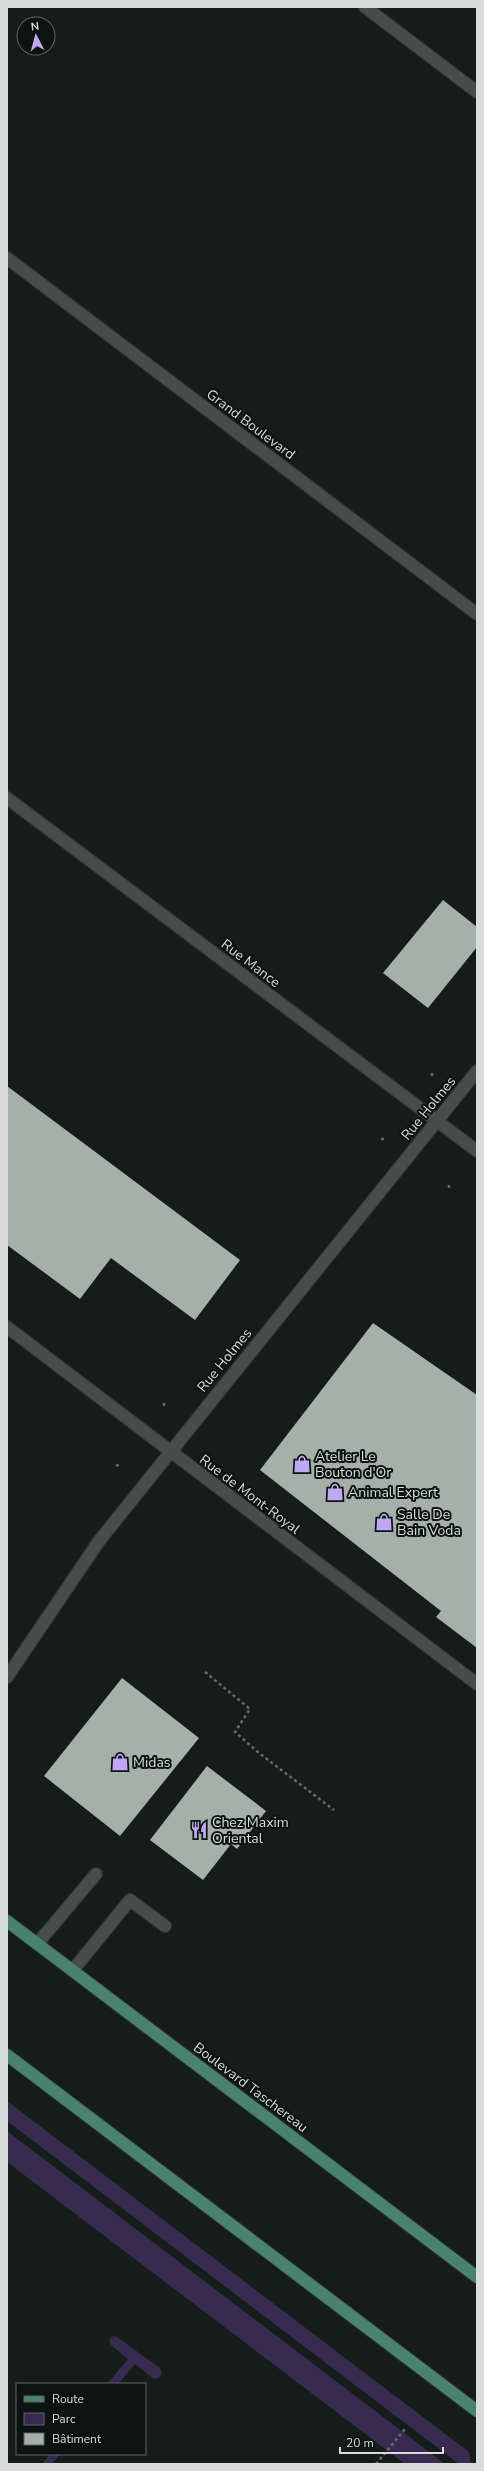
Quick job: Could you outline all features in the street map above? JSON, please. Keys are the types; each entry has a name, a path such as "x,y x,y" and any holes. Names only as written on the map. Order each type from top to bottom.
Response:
{"main road":[{"name":"Boulevard Taschereau","path":"7,1920 477,2277"},
{"path":"7,2054 477,2411"}],"street":[{"path":"365,7 477,92"},
{"name":"Grand Boulevard","path":"7,258 477,614"},
{"name":"Rue Mance","path":"7,798 477,1151"},
{"name":"Rue Holmes","path":"7,1677 99,1541 169,1452 477,1071"},
{"name":"Rue de Mont-Royal","path":"7,1327 169,1452 477,1684"},
{"path":"37,1944 96,1874"},
{"path":"73,1970 130,1900 165,1926"}],"path":[{"path":"381,1139 386,1139"},
{"path":"449,1185 449,1190"},
{"path":"205,1672 250,1709 235,1732 259,1753 334,1810"},
{"path":"376,2464 405,2429"}],"green space":[{"path":"7,2101 469,2452 471,2464 459,2464 7,2121"},
{"path":"7,2131 445,2464 405,2464 7,2162"},
{"path":"112,2336 117,2337 160,2368 162,2373 159,2378 154,2379 135,2364 119,2383 108,2383 128,2359 111,2345 109,2340"},
{"path":"49,2455 59,2455 52,2464 42,2464"}],"building":[{"path":"443,900 477,927 477,947 428,1008 383,973"},
{"path":"7,1086 240,1260 195,1320 111,1258 80,1299 7,1245"},
{"path":"373,1323 477,1395 477,1648 436,1617 441,1611 260,1470"},
{"path":"122,1678 199,1738 120,1836 44,1776"},
{"path":"207,1766 266,1811 237,1849 231,1844 203,1880 150,1840"}],"place":[{"name":"Atelier Le Bouton d'Or","path":"302,1464"},
{"name":"Animal Expert","path":"335,1492"},
{"name":"Salle De Bain Voda","path":"384,1522"},
{"name":"Midas","path":"120,1762"},
{"name":"Chez Maxim Oriental","path":"199,1830"}]}
